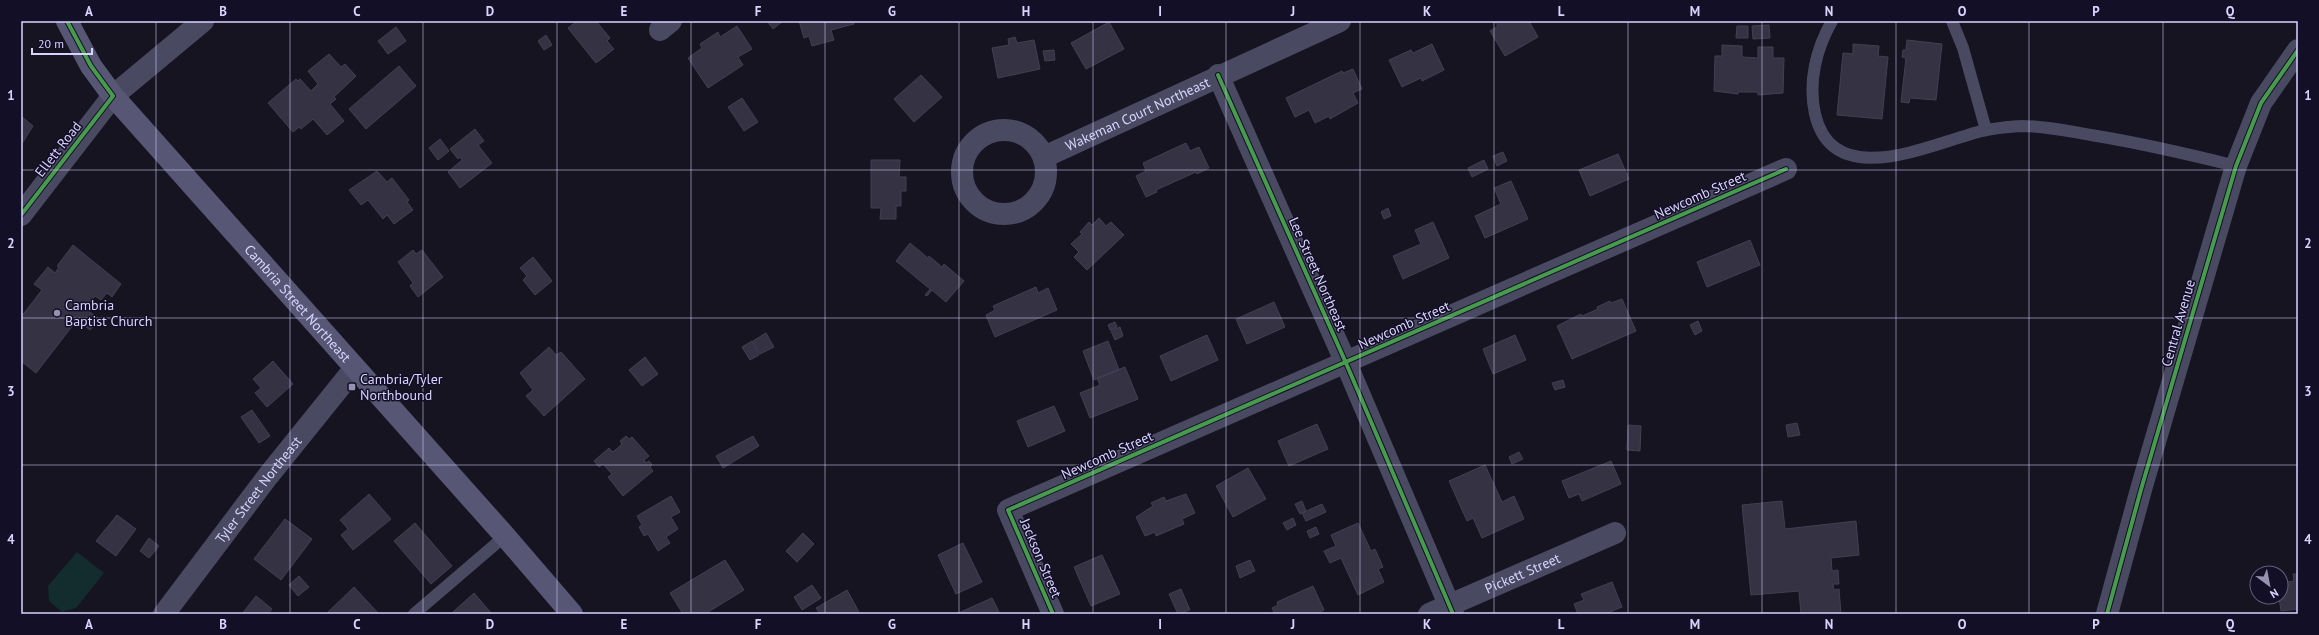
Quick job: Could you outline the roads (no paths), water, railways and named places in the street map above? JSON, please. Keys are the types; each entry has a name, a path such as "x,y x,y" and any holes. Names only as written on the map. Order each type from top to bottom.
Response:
{"main road":[{"name":"Cambria Street Northeast","path":"67,21 91,66 113,96 505,536 572,614"}],"street":[{"name":"Ellett Road","path":"21,215 113,96 203,21"},
{"name":"Wakeman Court Northeast","path":"1044,157 1218,75 1340,21"},
{"name":"Central Avenue","path":"2107,614 2148,463 2236,166 2262,102 2298,50"},
{"name":"Lee Street Northeast","path":"1218,75 1346,363 1444,611"},
{"name":"Newcomb Street","path":"1008,510 1786,169"},
{"name":"Tyler Street Northeast","path":"164,614 268,476 355,368"},
{"name":"Jackson Street","path":"1008,510 1053,614"},
{"name":"Pickett Street","path":"1444,611 1615,533"}],"lane":[{"path":"1832,21 1826,32 1816,60 1813,96 1817,123 1823,136 1843,153 1856,158 1870,159 1887,157 1986,130 2022,126 2078,132 2144,144 2236,166"},
{"path":"1952,21 1963,48 1986,130"},
{"path":"414,614 505,536"}],"place":[{"name":"Cambria Baptist Church","path":"57,313"},
{"name":"Cambria/Tyler Northbound","path":"352,387"}]}
